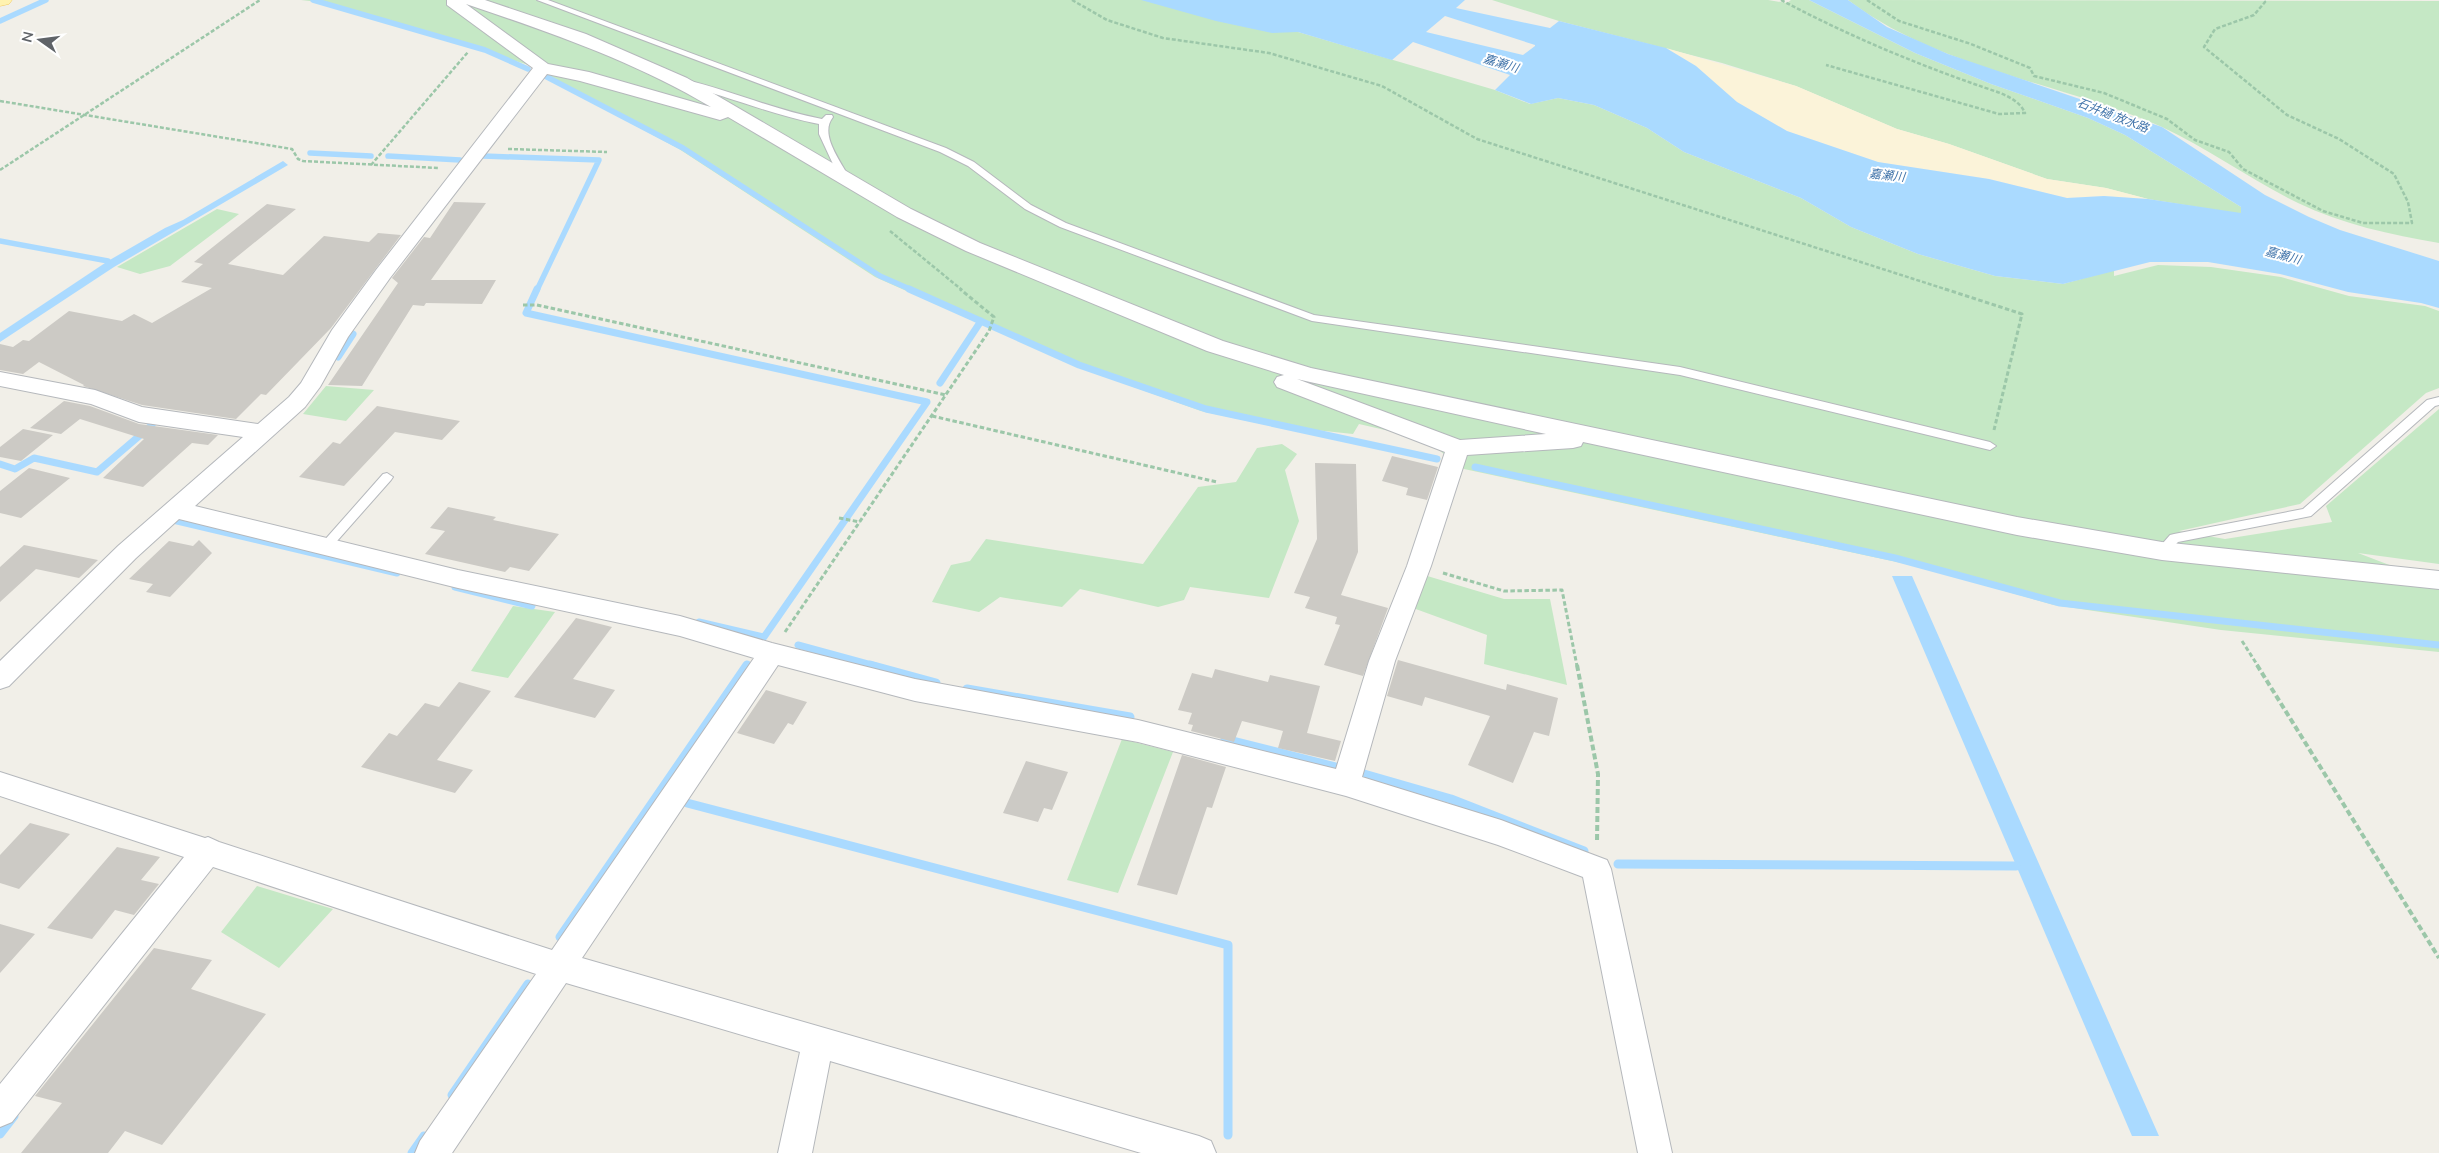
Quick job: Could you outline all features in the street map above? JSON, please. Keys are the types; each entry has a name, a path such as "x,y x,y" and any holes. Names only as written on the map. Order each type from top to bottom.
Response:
{"street":[{"path":"452,0 454,4 543,68 583,76 715,114 748,120"},
{"path":"469,0 580,37 681,82 904,213 973,247 1215,346 1260,362 1310,375 1600,438 2017,526 2162,551 2439,580"},
{"path":"0,678 127,552 297,402 310,386 340,335 461,169 534,76 543,68"},
{"path":"1260,362 1274,378 1458,448 1600,438"},
{"path":"0,379 95,397 139,414 263,432"},
{"path":"1346,784 1382,661 1419,566 1458,448"},
{"path":"176,510 467,581 680,626 772,653 915,690 1138,731 1346,784 1501,833 1596,869 1655,1153"},
{"path":"432,1153 557,966 772,653"},
{"path":"0,784 208,850 557,966 1199,1153"},
{"path":"0,1110 208,850"},
{"path":"795,1153 818,1042"}],"lane":[{"path":"541,0 943,150 971,164 1028,208 1063,225 1312,318 1680,372 1990,446"},
{"path":"681,82 709,87 797,118 824,122"},
{"path":"837,111 824,122 823,134 844,177"},
{"path":"2162,551 2174,538 2307,514 2431,403 2439,401"},
{"path":"326,546 387,476"}],"path":[{"path":"0,170 260,0"},
{"path":"1072,0 1107,20 1163,38 1269,53 1382,86 1477,139 2022,314 1990,446"},
{"path":"1782,0 1836,29 1906,60 2002,94 2022,106 2024,113 1999,114 1826,65"},
{"path":"1867,0 1899,21 1971,44 2030,68 2034,76 2068,86 2104,93 2167,119 2195,140 2229,152 2243,169 2323,211 2363,223 2412,223 2408,202 2394,174 2339,140 2287,115 2204,47 2215,30 2254,15 2264,2 2263,0"},
{"path":"371,165 468,52"},
{"path":"0,101 292,149 298,159 303,161 461,169"},
{"path":"478,148 607,152"},
{"path":"772,653 989,331 994,317 888,229"},
{"path":"523,305 536,305 946,395"},
{"path":"932,416 1217,482"},
{"path":"839,518 860,522"},
{"path":"1419,566 1504,591 1562,590 1598,774 1596,869"},
{"path":"2242,641 2439,958"}],"green space":[{"path":"301,0 1239,0 1298,32 1495,90 1530,104 1558,98 1594,105 1647,128 1684,152 1801,198 1851,227 1918,254 1995,276 2063,284 2114,270 2114,276 2158,265 2211,267 2281,277 2349,296 2425,306 2439,311 2439,388 2426,393 2300,504 2179,531 2225,539 2332,522 2326,506 2439,409 2439,564 2358,553 2439,584 2439,652 2221,630 2054,605 1920,567 1464,469 1424,439 1359,424 1353,434 1267,425 1201,411 1078,367 875,277 679,149 543,76 532,66 318,2"},
{"path":"1492,0 1768,0 1787,3 1791,0 1809,0 1915,53 1991,84 2088,118 2125,135 2241,207 2241,214 2148,199 2106,188 2047,179 1949,144 1897,129 1796,86 1722,63 1559,21"},
{"path":"1848,0 2439,1 2439,243 2367,228 2332,217 2298,203 2264,185 2162,127 2123,111 1960,59 1921,43 1883,23"},
{"path":"217,209 239,214 170,266 140,274 117,267"},
{"path":"326,386 374,390 346,421 303,414"},
{"path":"1282,444 1297,454 1285,470 1299,521 1269,598 1190,587 1184,600 1158,607 1080,589 1062,607 1000,597 979,612 932,602 951,565 970,561 986,539 1143,564 1198,487 1236,482 1257,448"},
{"path":"1424,575 1504,599 1550,599 1567,685 1484,664 1487,635 1413,608"},
{"path":"513,606 555,612 508,678 471,671"},
{"path":"1122,739 1173,752 1118,893 1067,880"},
{"path":"257,886 333,909 279,968 221,932"}],"sand":[{"path":"1666,48 1796,86 1897,129 1949,144 2047,179 2106,188 2148,199 2104,196 2067,198 1989,179 1878,162 1787,131 1737,102 1696,66"}],"water":[{"path":"1141,0 1465,0 1456,8 1550,28 1559,21 1666,48 1696,66 1737,102 1787,131 1878,162 1989,179 2067,198 2104,196 2148,199 2241,213 2241,207 2125,135 2088,118 1991,84 1915,53 1809,0 1848,0 1887,27 1948,54 2162,127 2265,195 2309,217 2340,230 2439,261 2439,308 2421,303 2348,292 2280,274 2208,262 2150,262 2063,284 1995,276 1918,254 1851,227 1801,198 1684,152 1647,128 1594,105 1558,98 1531,104 1495,90 1510,75 1413,42 1392,60 1298,32 1272,33 1216,21","holes":["1445,16 1535,45 1523,55 1426,32"]},
{"path":"283,161 288,165 114,267 0,342 0,333 108,261 165,228 183,220"},
{"path":"1892,576 1912,576 2159,1136 2132,1136"}],"building":[{"path":"454,202 486,203 431,280 496,280 482,304 426,303 424,306 413,305 362,386 328,385 398,283 392,278 424,237 430,238"},
{"path":"267,204 296,209 228,264 283,275 324,236 369,242 378,233 401,235 331,328 266,395 261,394 236,419 142,405 83,386 39,362 23,374 0,370 0,344 13,347 23,340 29,341 69,311 122,321 134,314 152,323 212,288 181,282 203,264 194,262"},
{"path":"64,401 90,406 139,424 218,435 208,445 192,443 143,487 103,478 144,439 80,419 61,434 30,428"},
{"path":"377,406 460,421 442,440 395,432 344,486 299,477 333,442 340,444"},
{"path":"23,429 53,435 21,461 0,457 0,447"},
{"path":"1392,456 1438,467 1427,500 1406,495 1408,488 1382,481"},
{"path":"1315,463 1356,464 1358,552 1341,595 1388,608 1363,676 1324,665 1340,625 1335,624 1337,617 1305,608 1310,597 1294,593 1317,539"},
{"path":"29,468 70,478 21,518 0,513 0,491"},
{"path":"448,507 496,517 493,520 559,534 529,571 510,567 505,572 425,554 445,531 430,528"},
{"path":"199,540 212,553 170,597 146,592 153,584 129,579 169,541 193,546"},
{"path":"24,545 98,560 79,578 36,569 0,602 0,567"},
{"path":"576,618 612,627 573,679 615,690 595,718 514,697"},
{"path":"1398,660 1506,690 1507,684 1558,698 1549,736 1534,732 1513,783 1468,765 1490,716 1425,697 1422,706 1387,696"},
{"path":"1215,669 1268,682 1270,675 1320,686 1307,733 1341,741 1335,761 1278,748 1283,731 1242,721 1234,742 1191,731 1193,725 1188,724 1192,713 1178,710 1192,673 1212,678"},
{"path":"459,682 491,691 437,760 473,770 455,793 361,767 389,733 397,736 425,703 439,707"},
{"path":"766,690 807,702 793,725 788,723 774,744 737,733"},
{"path":"1182,755 1226,767 1212,808 1207,807 1177,895 1137,885"},
{"path":"1026,761 1068,772 1052,810 1044,808 1038,822 1003,813"},
{"path":"30,823 70,834 19,889 0,883 0,855"},
{"path":"117,847 160,857 141,880 159,884 134,915 115,910 92,939 47,928"},
{"path":"0,924 35,934 0,973"},
{"path":"154,948 212,960 191,989 266,1014 162,1145 125,1131 108,1153 21,1153 62,1103 35,1096"}],"waterway":[{"path":"0,21 46,0"},
{"path":"313,0 485,50 528,69"},
{"path":"545,76 683,148 880,276 912,290"},
{"path":"310,153 371,156"},
{"path":"388,156 460,160"},
{"path":"483,156 599,160 537,290"},
{"path":"0,241 108,261"},
{"path":"537,289 526,313 927,402 764,637 699,622"},
{"path":"909,289 981,321"},
{"path":"940,383 981,321"},
{"path":"981,321 1079,365 1206,409 1437,459"},
{"path":"338,357 353,334"},
{"path":"0,464 15,469 34,458 97,472 152,425"},
{"path":"1475,467 1895,558 2060,603 2439,645"},
{"path":"173,520 397,573"},
{"path":"455,587 532,606"},
{"path":"798,645 875,666"},
{"path":"560,937 747,665"},
{"path":"870,665 936,683"},
{"path":"967,689 1130,717"},
{"path":"1225,739 1336,767"},
{"path":"1364,774 1451,799 1584,851"},
{"path":"687,803 1228,945 1228,1135"},
{"path":"1618,864 2016,866"},
{"path":"452,1095 528,984"},
{"path":"0,1134 14,1116"},
{"path":"412,1153 424,1136"}],"water label":[{"name":"嘉瀬川","path":"1501,63"},
{"name":"石井樋 放水路","path":"2113,115"},
{"name":"嘉瀬川","path":"1887,175"},
{"name":"嘉瀬川","path":"2283,255"}]}
